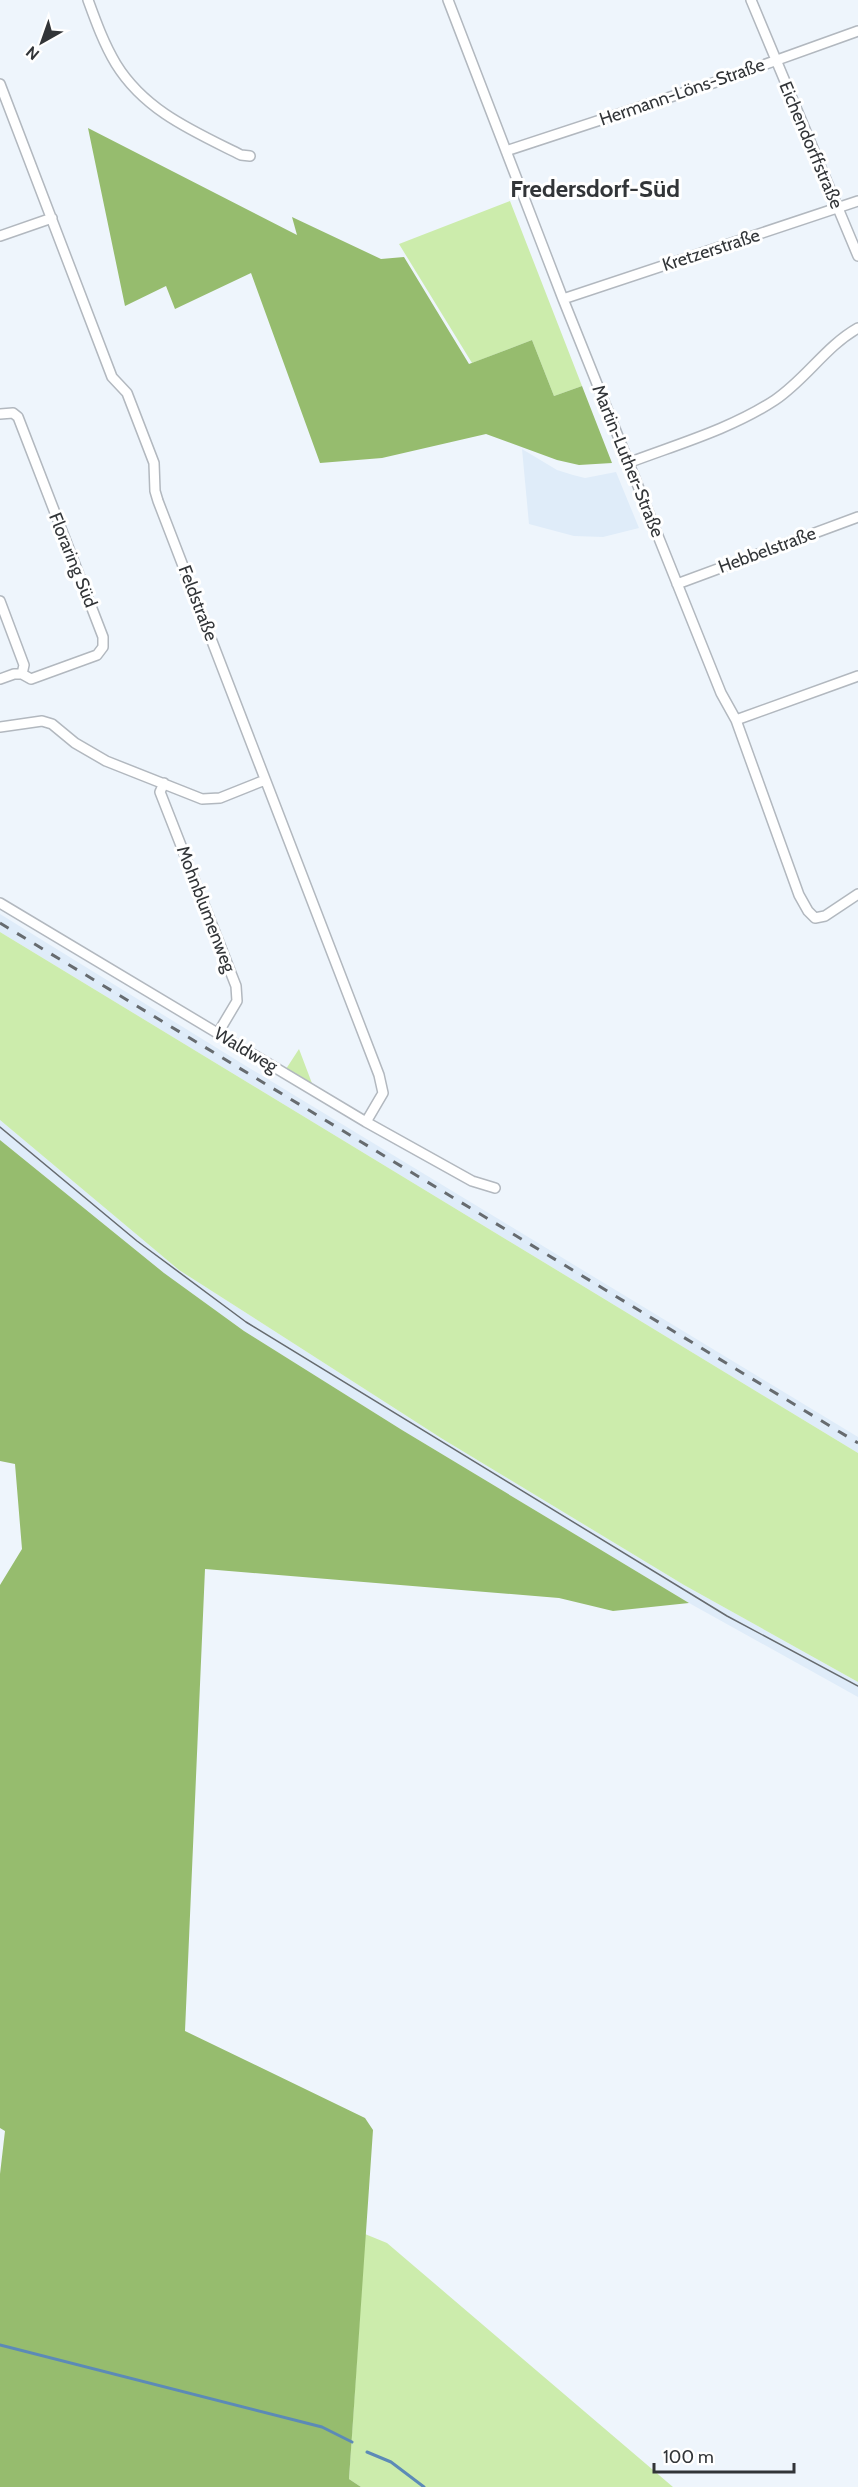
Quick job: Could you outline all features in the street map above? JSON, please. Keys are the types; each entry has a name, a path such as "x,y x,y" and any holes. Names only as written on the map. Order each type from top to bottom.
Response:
{"street":[{"path":"88,0 103,39 116,63 126,80 147,101 177,123 241,155 250,156"},
{"name":"Martin-Luther-Straße","path":"448,0 628,463 721,693 736,720 799,895 815,918 825,916 858,894"},
{"name":"Eichendorffstraße","path":"750,0 858,256"},
{"name":"Hermann-Löns-Straße","path":"506,151 858,31"},
{"name":"Feldstraße","path":"0,84 112,377 127,393 154,463 155,491 158,501 384,1087 381,1098 366,1122"},
{"name":"Kretzerstraße","path":"564,299 858,201"},
{"path":"0,236 52,218"},
{"path":"628,463 753,413 795,384 836,343 858,328"},
{"name":"Floraring Süd","path":"0,414 13,413 18,417 103,637 103,647 97,655 31,679 22,674"},
{"name":"Hebbelstraße","path":"677,584 858,517"},
{"path":"0,601 24,665 22,674 0,679"},
{"path":"736,720 858,676"},
{"path":"0,726 42,721 52,724 75,743 106,760 164,783 191,797 212,799 265,780"},
{"name":"Mohnblumenweg","path":"164,783 160,792 236,986 237,1000 218,1033"},
{"name":"Waldweg","path":"0,903 366,1122 472,1181 495,1188"}],"shaded area":[{"path":"522,449 557,470 585,478 616,472 639,528 603,537 574,536 529,524"},
{"path":"0,914 858,1437 858,1453 0,932"},
{"path":"0,1120 179,1270 441,1438 684,1585 858,1682 858,1697 689,1603 402,1430 244,1331 164,1273 0,1140"}],"green space":[{"path":"88,128 297,235 292,217 381,259 404,257 469,364 532,340 554,396 582,386 612,463 579,465 557,460 486,434 382,458 320,463 251,273 175,309 166,286 125,306"},
{"path":"510,201 582,386 554,396 532,340 472,363 399,244"},
{"path":"0,932 858,1453 858,1682 684,1585 441,1438 179,1270 0,1120"},
{"path":"299,1049 313,1086 286,1069"},
{"path":"0,1140 164,1273 244,1331 402,1430 689,1603 613,1611 559,1598 205,1569 185,2031 365,2118 373,2130 349,2479 361,2487 0,2487 0,2174 5,2131 0,2128 0,1585 22,1549 15,1464 0,1461"},
{"path":"365,2234 387,2243 673,2487 361,2487 349,2479"}],"waterway":[{"path":"0,2345 322,2427 352,2442"},
{"path":"367,2452 391,2462 424,2487"}],"tram line":[{"path":"0,1127 137,1241 246,1322 727,1616 858,1686"}],"railway":[{"path":"0,923 858,1443"}],"district":[{"name":"Fredersdorf-Süd","path":"595,188"}]}
